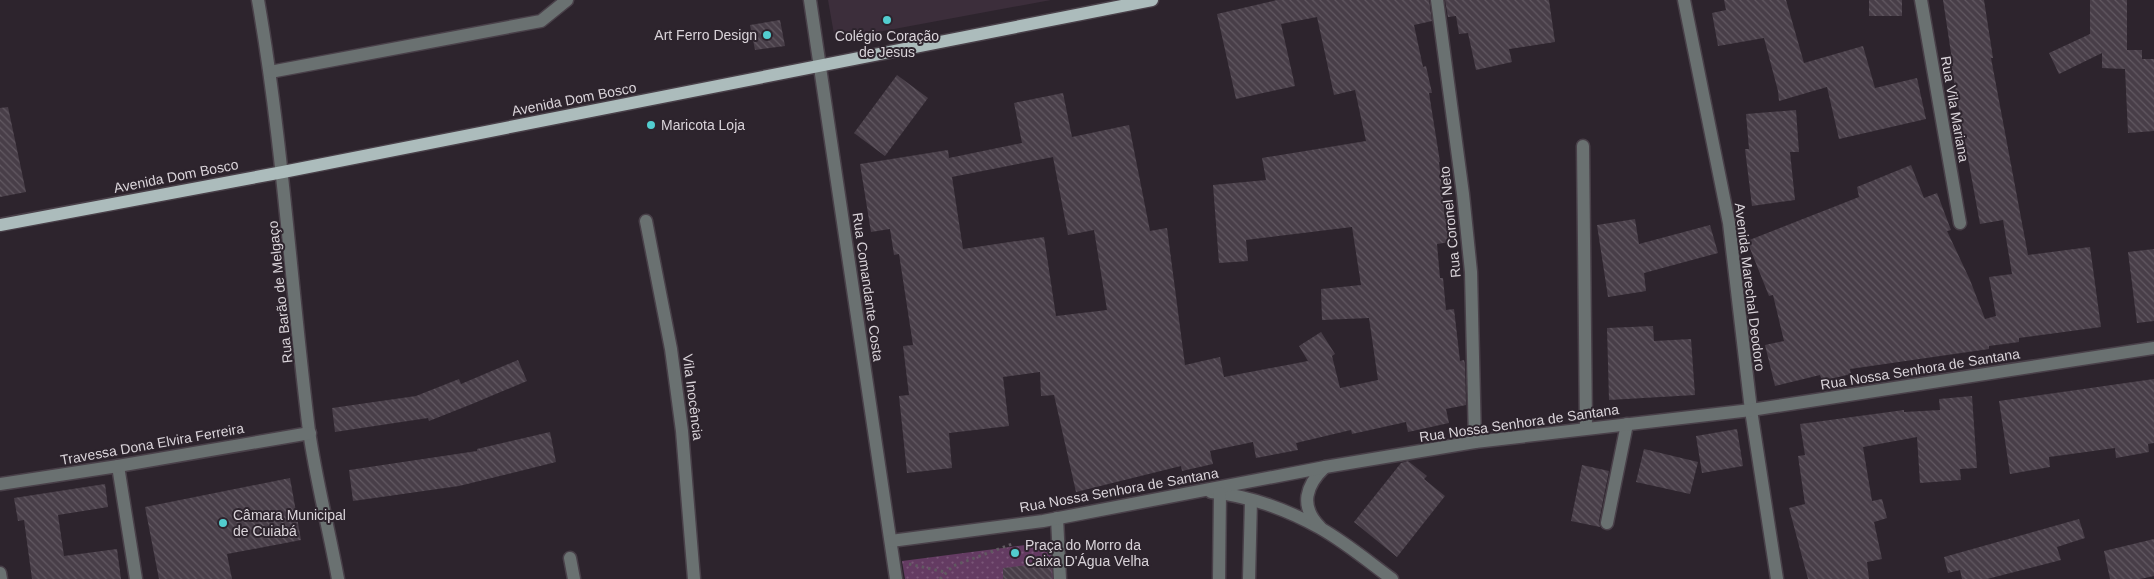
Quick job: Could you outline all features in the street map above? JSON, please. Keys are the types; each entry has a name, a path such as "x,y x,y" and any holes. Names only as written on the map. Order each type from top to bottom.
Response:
{"main road":[{"name":"Avenida Dom Bosco","path":"0,224 282,172 1152,0"}],"street":[{"name":"Rua Barão de Melgaço","path":"258,0 270,72 310,433 338,579"},
{"path":"270,72 541,22 567,0"},
{"name":"Rua Comandante Costa","path":"810,0 896,579"},
{"name":"Rua Coronel Neto","path":"1437,0 1463,194 1471,272 1475,442"},
{"name":"Avenida Marechal Deodoro","path":"1684,0 1729,223 1751,410 1777,579"},
{"name":"Rua Vila Mariana","path":"1921,0 1960,223"},
{"path":"1583,146 1586,428"},
{"name":"Vila Inocência","path":"646,221 672,349 682,431 694,579"},
{"name":"Rua Nossa Senhora de Santana","path":"891,541 1057,518 1326,466 1475,442 1751,410 2154,348"},
{"path":"1607,522 1627,424"},
{"name":"Travessa Dona Elvira Ferreira","path":"0,484 310,433"},
{"path":"118,466 136,579"},
{"path":"1321,528 1310,515 1307,495 1315,478 1326,466"},
{"path":"1198,491 1220,493 1251,500 1276,508 1321,528 1392,579"},
{"path":"1220,493 1220,579"},
{"path":"1249,579 1251,500"},
{"path":"1057,518 1060,579"},
{"path":"570,558 574,579"},
{"path":"0,573 1,579"}],"path":[{"path":"940,579 953,566 1014,543"},
{"path":"903,562 945,572"}],"shaded area":[{"name":"Colégio Coração de Jesus","path":"828,0 1051,0 835,40"},
{"name":"Praça do Morro da Caixa D'Água Velha","path":"1064,540 1066,579 905,579 902,561"}],"building":[{"path":"1277,0 1429,0 1432,21 1414,25 1423,67 1426,66 1432,93 1429,93 1440,162 1445,219 1454,218 1457,241 1437,244 1440,278 1443,278 1446,310 1454,309 1460,361 1464,360 1465,364 1466,405 1446,409 1449,423 1408,432 1406,422 1352,434 1351,430 1296,443 1298,450 1256,458 1253,442 1210,451 1213,464 1182,471 1181,466 1076,492 1054,395 1041,396 1040,372 1003,377 1009,426 949,433 952,468 907,473 899,396 909,395 903,346 913,345 899,254 894,255 890,229 871,232 860,164 948,150 949,158 1022,143 1014,103 1063,93 1072,137 1129,125 1150,231 1167,228 1185,365 1220,357 1224,377 1308,361 1299,346 1321,332 1335,354 1332,356 1340,388 1378,380 1369,318 1322,320 1321,289 1361,285 1352,227 1246,240 1248,261 1219,263 1213,185 1266,180 1262,158 1366,141 1355,90 1334,95 1317,17 1281,24 1295,86 1236,99 1217,14","holes":["1053,157 1068,235 1094,230 1107,310 1056,316 1044,237 963,249 952,177"]},
{"path":"1445,0 1549,0 1555,42 1509,49 1512,62 1476,70 1468,33 1459,34 1456,16 1448,17"},
{"path":"1724,0 1786,0 1804,63 1863,46 1875,88 1917,78 1926,119 1839,139 1827,87 1779,101 1764,38 1718,46 1712,13 1726,10"},
{"path":"1869,0 1902,0 1902,16 1869,16"},
{"path":"1943,0 1984,0 1993,58 1991,58 2028,255 2090,247 2101,327 2019,338 2019,342 1989,346 1989,349 1850,369 1851,374 1822,381 1820,375 1775,386 1765,345 1784,341 1773,295 1769,296 1747,241 1859,197 1857,187 1911,165 1924,198 1937,193 1951,230 1947,231 1970,280 1985,319 1996,316 1989,277 2012,274 2003,220 1980,224 1951,66 1953,66"},
{"path":"2090,0 2127,0 2127,50 2142,50 2142,59 2154,59 2154,131 2128,133 2125,69 2102,68 2102,53 2059,74 2049,53 2090,34"},
{"name":"Art Ferro Design","path":"780,20 785,46 755,50 750,25"},
{"path":"897,75 928,98 885,156 854,133"},
{"path":"8,107 26,192 0,197 0,108"},
{"path":"1796,110 1799,152 1790,152 1795,200 1752,206 1745,149 1749,149 1746,114"},
{"path":"1635,219 1639,244 1710,225 1718,253 1644,273 1646,291 1608,297 1597,225"},
{"path":"2154,249 2154,321 2137,323 2128,252"},
{"path":"1653,326 1654,341 1691,339 1695,395 1609,400 1607,328"},
{"path":"518,360 527,381 429,421 428,418 335,432 332,408 416,396 459,379 461,384"},
{"path":"2154,379 2154,443 2148,444 2149,452 2116,458 2115,448 2049,457 2050,467 2010,474 1999,401"},
{"path":"1972,396 1977,468 1960,469 1961,480 1920,483 1917,437 1863,447 1872,501 1882,499 1887,518 1874,522 1882,559 1867,562 1869,579 1808,579 1789,508 1805,504 1798,456 1805,455 1800,424 1904,410 1904,412 1940,410 1939,399"},
{"path":"1737,429 1743,466 1702,473 1696,436"},
{"path":"550,432 556,462 459,486 353,501 349,470 477,451 477,449"},
{"path":"1644,449 1698,462 1690,494 1636,482"},
{"path":"1408,461 1427,476 1424,479 1445,496 1397,557 1354,522 1401,463"},
{"path":"1582,465 1609,471 1599,521 1600,527 1571,521"},
{"name":"Câmara Municipal de Cuiabá","path":"290,478 301,540 227,554 232,579 159,579 145,507"},
{"path":"105,484 108,507 58,515 64,556 117,549 121,579 32,579 24,520 18,521 14,498"},
{"path":"2079,519 2085,538 2057,547 2061,560 1987,579 1962,579 1960,570 1948,573 1944,557"},
{"path":"2154,539 2154,576 2140,579 2110,579 2104,551"},
{"path":"1051,562 1052,579 1003,579 1003,568"}],"place":[{"name":"Colégio Coração de Jesus","path":"887,20"},
{"name":"Art Ferro Design","path":"767,35"},
{"name":"Maricota Loja","path":"651,125"},
{"name":"Câmara Municipal de Cuiabá","path":"223,523"},
{"name":"Praça do Morro da Caixa D'Água Velha","path":"1015,553"}]}
